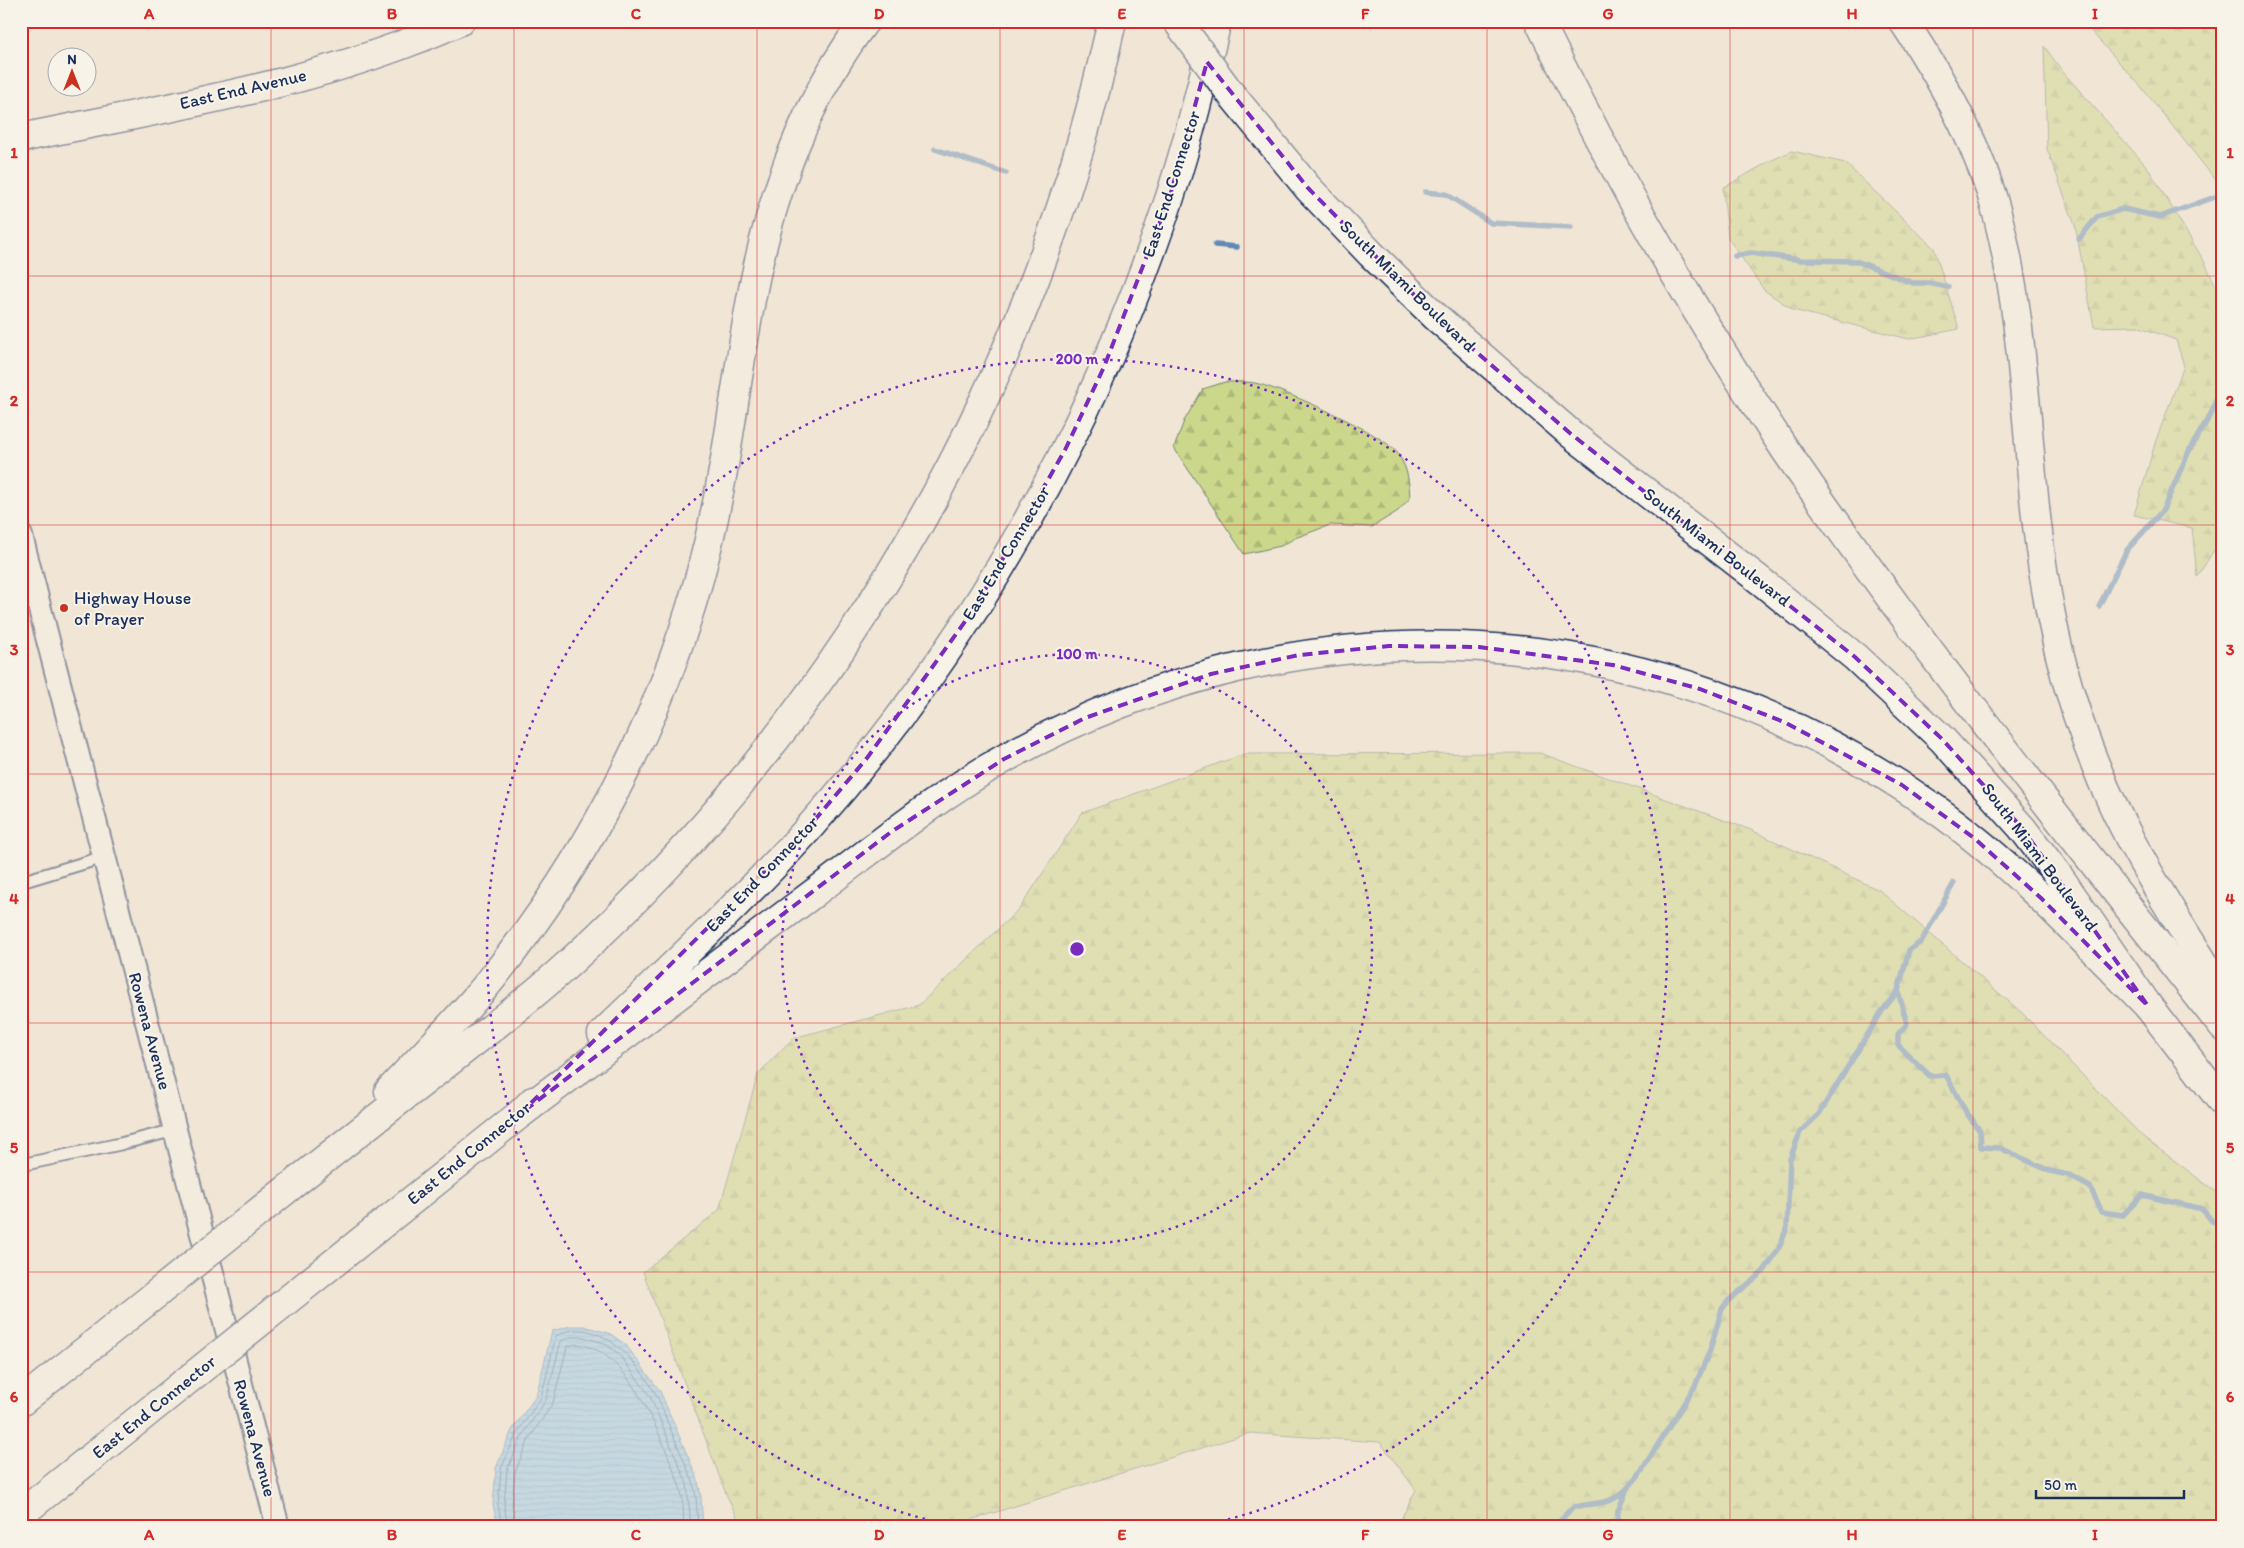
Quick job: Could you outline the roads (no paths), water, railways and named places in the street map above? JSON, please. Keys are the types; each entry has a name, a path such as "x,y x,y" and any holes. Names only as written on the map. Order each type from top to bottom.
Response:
{"main road":[{"name":"East End Avenue","path":"21,138 288,80 387,50 460,21"},
{"path":"329,1156 458,1017 516,949 572,867 633,756 668,674 706,554 726,457 755,280 778,193 811,110 833,70 864,21"},
{"path":"21,1402 514,1010 566,966 629,905 690,841 801,706 851,634 898,560 941,484 980,407 1016,328 1048,247 1074,165 1098,82 1112,21"},
{"name":"South Miami Boulevard","path":"1177,21 1231,94 1308,188 1371,254 1436,317 1571,434 1770,588 1855,657 1983,782 2058,875 2148,1006 2223,1104"},
{"name":"East End Connector","path":"21,1514 520,1114 745,895 808,828 867,758 922,684 974,609 1022,530 1065,450 1104,367 1139,282 1170,196 1196,108 1217,21"},
{"name":"South Miami Boulevard","path":"1539,21 1599,141 1674,273 1786,450 1942,668 2223,1027"},
{"path":"1902,21 1926,56 1965,129 1997,214 2016,303 2032,484 2043,573 2061,660 2073,702 2104,786 2124,827 2154,882 2223,993"},
{"path":"520,1114 831,880 891,832 943,796 1004,759 1084,718 1126,701 1177,684 1255,663 1299,655 1389,646 1479,646 1613,665 1700,689 1784,722 1902,785 1967,833 2041,898 2148,1006"}],"street":[{"name":"Rowena Avenue","path":"21,536 278,1527"}],"lane":[{"path":"21,882 104,857"},
{"path":"21,1165 175,1130"}],"water":[{"path":"570,1326 584,1326 609,1333 626,1345 660,1391 698,1480 703,1527 498,1527 493,1505 496,1468 512,1430 536,1396 552,1331"}],"waterway":[{"path":"935,149 1006,173"},
{"path":"1425,192 1446,194 1491,223 1571,227"},
{"path":"2079,239 2097,217 2123,209 2160,217 2223,194"},
{"path":"1215,245 1237,247"},
{"path":"1735,256 1751,253 1801,260 1856,261 1913,283 1928,283 1948,287"},
{"path":"2099,606 2127,550 2163,510 2189,451 2212,412 2223,378"},
{"path":"1558,1527 1570,1510 1583,1505 1606,1502 1618,1496 1627,1488 1638,1476 1695,1386 1710,1350 1722,1309 1729,1300 1764,1271 1778,1250 1787,1228 1790,1159 1800,1132 1819,1114 1882,1011 1898,991 1909,950 1921,942 1954,883"},
{"path":"1898,991 1907,1024 1898,1034 1898,1045 1930,1076 1946,1075 1966,1112 1980,1131 1981,1147 2000,1148 2050,1171 2068,1175 2090,1187 2102,1212 2123,1215 2142,1195 2202,1209 2212,1221 2223,1225"},
{"path":"1617,1527 1618,1511 1626,1491"}],"place":[{"name":"Highway House of Prayer","path":"64,608"}]}
